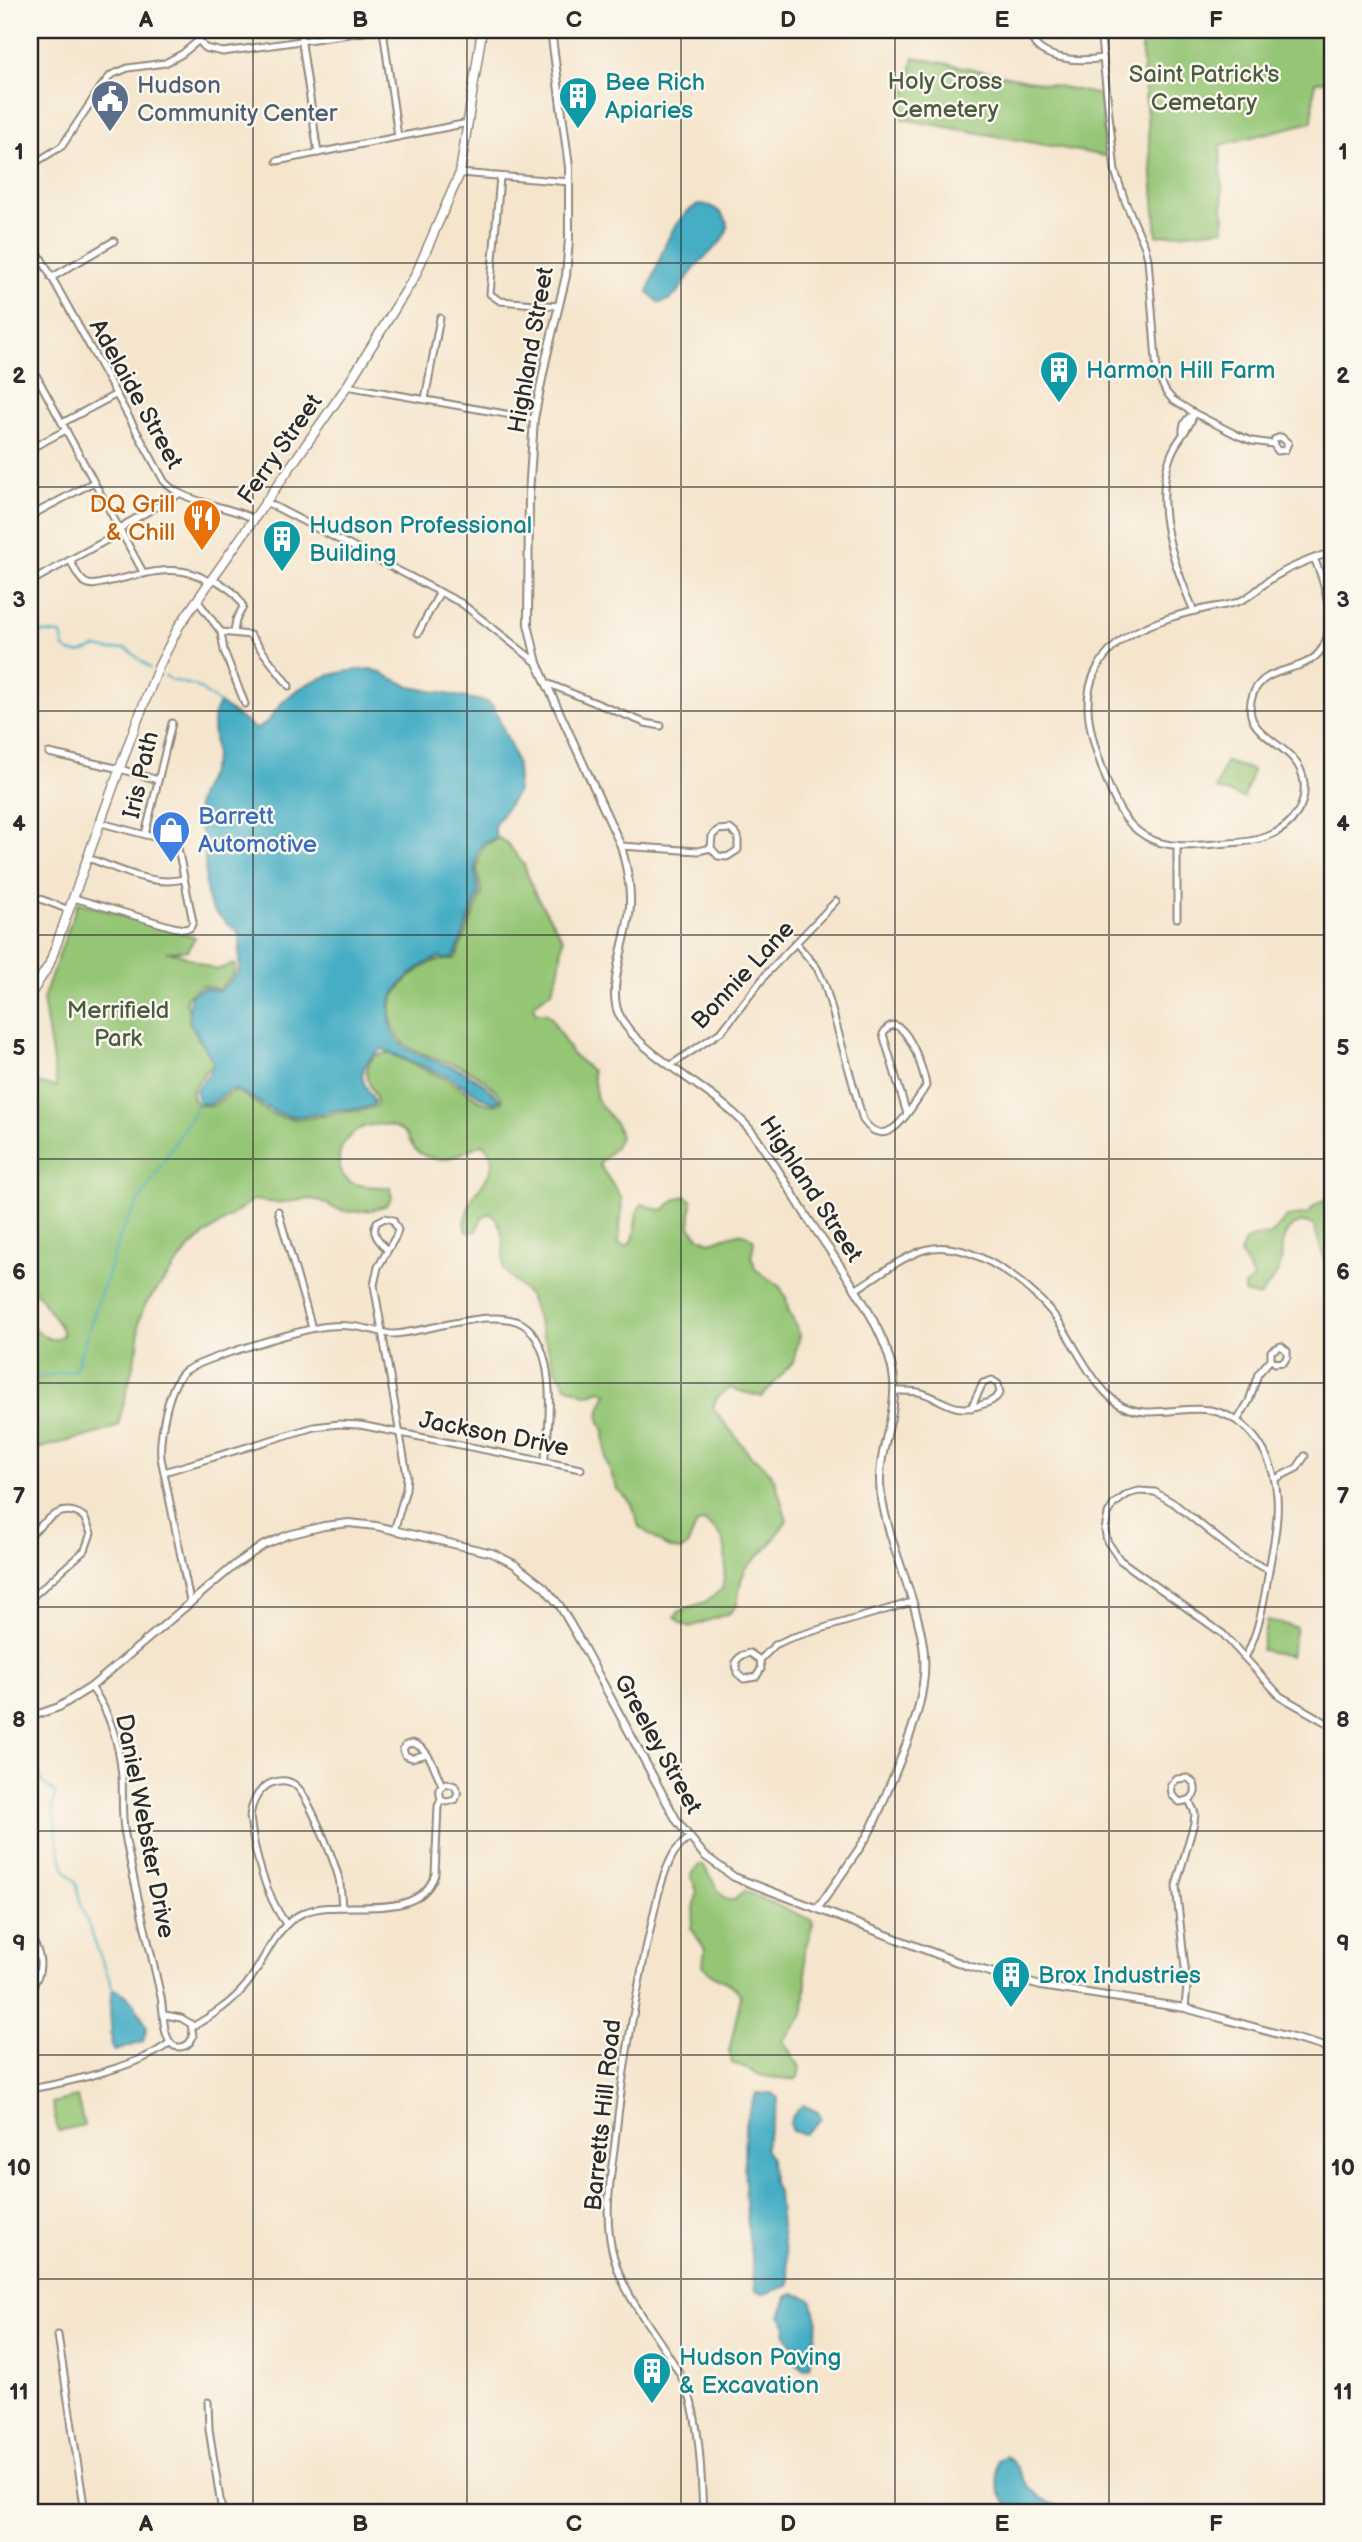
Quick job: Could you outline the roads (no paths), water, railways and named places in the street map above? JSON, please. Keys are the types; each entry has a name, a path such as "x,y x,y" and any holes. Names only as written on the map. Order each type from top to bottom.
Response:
{"main road":[{"name":"Ferry Street","path":"30,995 49,965 159,666 176,633 347,386 415,276 460,173 482,30"}],"street":[{"path":"191,30 198,41 211,50 223,52 381,30 398,137"},
{"path":"300,30 318,153"},
{"name":"Highland Street","path":"551,30 570,182 567,267 534,419 529,494 529,632 537,663 621,846 629,878 631,904 618,972 618,1013 631,1032 671,1065 718,1098 746,1123 855,1290 889,1360 894,1391 880,1465 880,1490 887,1523 912,1602 924,1657 923,1685 906,1745 872,1826 818,1908"},
{"path":"1030,30 1036,46 1071,60 1103,58"},
{"path":"1100,30 1115,171 1146,247 1148,259 1157,373 1169,396 1194,413 1252,441 1273,444"},
{"path":"30,166 62,146 111,75 128,68 165,63 183,54 198,41"},
{"path":"277,161 468,123"},
{"path":"460,173 570,182"},
{"path":"500,177 490,294 500,301 558,306"},
{"name":"Adelaide Street","path":"30,238 32,247 168,487 179,494 239,511 254,519"},
{"path":"51,278 114,241"},
{"path":"425,399 440,318"},
{"path":"30,364 144,574"},
{"path":"30,383 38,378"},
{"path":"347,386 534,419"},
{"path":"62,423 115,395"},
{"path":"1194,413 1188,417 1170,457 1164,506 1170,542 1194,611"},
{"path":"30,449 66,430"},
{"path":"30,516 94,482"},
{"path":"30,582 114,536 120,529 179,494"},
{"path":"266,502 461,603 537,663"},
{"path":"1314,558 1329,601 1324,645 1307,663 1265,678 1254,693 1251,705 1257,729 1292,754 1299,765 1304,777 1303,802 1289,823 1256,841 1177,845 1162,843 1145,836 1130,825 1115,804 1090,733 1088,696 1095,672 1118,643 1139,630 1194,611 1237,603 1272,578 1314,558 1332,552"},
{"path":"70,560 82,580 93,585 144,574 187,571 211,580 235,593 243,607 236,620 234,632"},
{"path":"418,633 440,592"},
{"path":"197,600 221,632 224,651 245,704"},
{"path":"221,632 250,635 289,686"},
{"path":"548,684 645,723 661,726"},
{"name":"Iris Path","path":"145,835 172,723"},
{"path":"49,753 158,780"},
{"path":"74,898 173,927 190,928 193,922 178,848 167,842 101,823"},
{"path":"730,829 738,836 739,848 731,856 720,856 711,848 712,836 718,830 730,829"},
{"path":"1177,845 1178,918"},
{"path":"621,846 698,851 711,848"},
{"path":"88,858 153,880 167,882 183,879"},
{"path":"30,895 69,910"},
{"name":"Bonnie Lane","path":"671,1065 722,1031 759,981 836,901"},
{"path":"796,943 817,968 825,985 863,1120 874,1131 885,1133 900,1124 907,1114 923,1091 925,1080 911,1039 893,1026 884,1030 883,1039 907,1114"},
{"path":"278,1211 312,1328"},
{"path":"387,1250 375,1236 374,1230 377,1222 384,1218 393,1220 398,1230 374,1279 407,1463 407,1489 394,1531"},
{"path":"855,1290 922,1250 941,1247 968,1253 988,1262 1034,1292 1053,1312 1102,1388 1121,1406 1152,1412 1209,1410 1237,1421 1256,1438 1264,1450 1275,1479 1276,1522 1259,1629 1246,1656"},
{"path":"190,1601 160,1452 161,1433 173,1391 181,1375 209,1360 312,1328 340,1326 396,1334 508,1318 517,1320 528,1328 540,1347 551,1413 544,1462"},
{"path":"1237,1421 1250,1401 1258,1374 1271,1359"},
{"path":"894,1391 914,1391 953,1408 971,1408 996,1399 1000,1393 998,1384 992,1380 983,1383 971,1408"},
{"name":"Jackson Drive","path":"164,1472 326,1425 360,1425 581,1469"},
{"path":"1275,1479 1297,1468 1305,1456"},
{"path":"1269,1570 1240,1556 1175,1504 1156,1493 1139,1491 1128,1494 1114,1504 1107,1519 1107,1541 1116,1556 1223,1634 1280,1696 1332,1726"},
{"path":"30,1535 54,1514 68,1510 84,1517 91,1533 85,1550 30,1599"},
{"name":"Greeley Street","path":"30,1717 59,1707 91,1687 242,1559 264,1545 288,1535 349,1523 492,1553 514,1564 544,1587 560,1606 689,1838 709,1859 734,1877 968,1966 1017,1981 1185,2007 1332,2049"},
{"path":"760,1660 775,1645 790,1638 912,1602"},
{"path":"750,1653 760,1660 761,1669 752,1679 744,1679 737,1673 736,1661 742,1655 750,1653"},
{"name":"Daniel Webster Drive","path":"91,1687 107,1711 117,1752 122,1777 123,1827 169,2043"},
{"path":"427,1754 442,1785"},
{"path":"1186,1777 1194,1782 1195,1794 1189,1800 1178,1801 1172,1794 1171,1785 1177,1779 1186,1777"},
{"path":"286,1924 268,1894 250,1816 259,1793 267,1785 278,1781 294,1784 304,1796 340,1883 342,1907"},
{"path":"442,1785 453,1784 458,1793 452,1802 442,1800"},
{"path":"442,1785 439,1791 442,1800"},
{"path":"192,2027 220,2010 239,1993 286,1924 301,1914 313,1909 402,1904 423,1893 435,1874 438,1806 442,1800"},
{"path":"1185,2007 1187,1986 1176,1892 1178,1876 1194,1824 1195,1813 1189,1800"},
{"name":"Barretts Hill Road","path":"689,1838 674,1852 667,1871 639,1981 628,2034 610,2180 608,2218 613,2256 627,2291 685,2383 695,2424 703,2512"},
{"path":"30,1937 41,1960 40,1972 30,1990"},
{"path":"30,2089 98,2073 152,2054 169,2043 177,2047 189,2044 194,2036 192,2027 181,2018 165,2015"},
{"path":"58,2335 85,2512"},
{"path":"208,2402 209,2429 222,2512"}],"water":[{"path":"700,204 718,210 725,219 727,230 721,241 697,265 677,293 659,303 648,292 666,242 680,219"},
{"path":"372,669 411,687 487,702 493,706 512,749 517,766 516,794 494,826 496,838 483,843 477,854 475,872 479,893 455,955 446,960 440,957 414,972 394,994 389,1010 393,1033 399,1043 419,1055 471,1076 500,1100 495,1103 486,1100 449,1077 382,1049 364,1068 364,1083 374,1104 367,1107 311,1115 284,1115 243,1092 231,1089 211,1104 199,1103 195,1091 210,1072 213,1061 189,1021 190,996 203,988 220,991 239,972 240,934 218,915 209,902 204,844 197,811 200,794 214,763 213,722 216,709 219,703 256,729 265,724 286,699 305,686 338,673"},
{"path":"113,1989 130,1999 147,2027 143,2042 115,2051 111,2047 110,2004"},
{"path":"773,2093 778,2098 778,2103 764,2149 771,2159 772,2182 778,2193 790,2280 788,2286 764,2294 755,2291 748,2230 744,2150 747,2116 756,2094"},
{"path":"803,2105 818,2112 821,2119 805,2134 792,2131 790,2127 792,2117"},
{"path":"793,2293 811,2299 818,2322 810,2367 804,2369 795,2361 794,2347 785,2335 786,2325 780,2316 787,2297"},
{"path":"1005,2456 1014,2463 1036,2494 1052,2504 1065,2507 1069,2512 1015,2512 1005,2501 997,2482 998,2460"}],"waterway":[{"path":"30,625 36,632 61,634 64,648 70,652 81,653 97,647 110,650 126,648 150,668"},
{"path":"165,676 196,686 219,703"},
{"path":"30,1379 75,1370 123,1228 199,1103"},
{"path":"30,1770 38,1771 43,1783 55,1793 53,1807 65,1870 76,1882 81,1906 113,1989"}],"place":[{"name":"Bee Rich Apiaries","path":"578,130"},
{"name":"Hudson Community Center","path":"110,133"},
{"name":"Harmon Hill Farm","path":"1059,404"},
{"name":"DQ Grill & Chill","path":"202,552"},
{"name":"Hudson Professional Building","path":"282,573"},
{"name":"Barrett Automotive","path":"171,864"},
{"name":"Brox Industries","path":"1011,2009"},
{"name":"Hudson Paving & Excavation","path":"652,2405"}],"park label":[{"name":"Saint Patrick's Cemetary","path":"1204,88"},
{"name":"Holy Cross Cemetery","path":"945,95"},
{"name":"Merrifield Park","path":"118,1024"}]}
